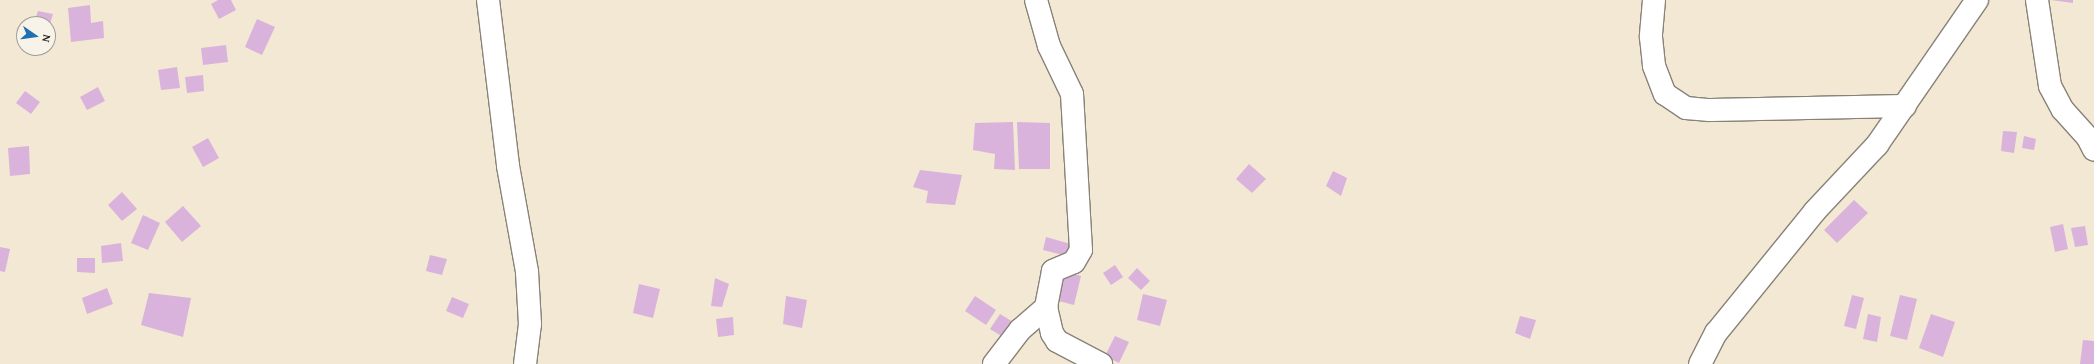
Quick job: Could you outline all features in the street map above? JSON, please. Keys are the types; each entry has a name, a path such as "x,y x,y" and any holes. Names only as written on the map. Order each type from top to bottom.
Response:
{"street":[{"path":"488,0 508,166 527,272 530,324 526,364"},
{"path":"1036,0 1049,46 1072,94 1081,250 1074,262 1053,271 1046,307 1052,333 1057,341 1101,364"},
{"path":"1654,0 1651,37 1654,66 1666,94 1686,108 1710,110 1905,106"},
{"path":"1700,364 1716,333 1815,211 1877,145 1977,0"},
{"path":"2037,0 2050,86 2063,110 2088,138 2094,150"},
{"path":"994,364 1020,330 1046,307"}],"building":[{"path":"218,0 231,0 236,10 219,19 211,4"},
{"path":"2051,0 2073,0 2073,3"},
{"path":"90,5 91,23 103,21 104,38 71,42 68,8"},
{"path":"38,11 53,14 52,16 36,16"},
{"path":"257,19 275,27 262,55 245,47"},
{"path":"226,45 228,62 203,65 201,48"},
{"path":"177,67 180,88 161,90 158,70"},
{"path":"203,75 204,91 187,93 185,77"},
{"path":"98,87 105,101 87,110 80,97"},
{"path":"25,91 40,102 31,114 16,103"},
{"path":"1013,122 1015,170 994,169 995,154 973,150 975,123"},
{"path":"1017,122 1050,123 1050,169 1019,169"},
{"path":"2003,131 2017,132 2014,153 2001,151"},
{"path":"2024,136 2036,139 2034,150 2022,148"},
{"path":"208,138 219,158 203,167 192,147"},
{"path":"29,146 30,174 10,176 8,148"},
{"path":"1249,164 1266,179 1252,193 1236,179"},
{"path":"920,170 962,175 955,205 926,203 928,191 913,187"},
{"path":"1333,171 1347,178 1341,196 1326,186"},
{"path":"122,192 137,209 122,221 108,205"},
{"path":"1854,200 1868,213 1837,243 1824,230"},
{"path":"183,206 201,226 182,242 165,222"},
{"path":"143,215 160,223 148,250 131,243"},
{"path":"2063,224 2068,249 2055,252 2050,227"},
{"path":"2085,226 2088,245 2075,247 2071,228"},
{"path":"1046,237 1074,245 1071,257 1043,250"},
{"path":"121,243 123,261 102,263 101,246"},
{"path":"0,247 10,249 5,272 0,271"},
{"path":"430,255 447,259 442,275 426,271"},
{"path":"77,258 95,258 95,273 77,272"},
{"path":"1115,265 1123,277 1111,285 1103,273"},
{"path":"1137,268 1150,281 1141,290 1128,278"},
{"path":"1062,271 1081,276 1074,305 1055,300"},
{"path":"715,278 729,284 722,307 711,306"},
{"path":"639,284 660,289 653,318 633,313"},
{"path":"107,288 113,304 87,314 82,298"},
{"path":"149,293 191,298 183,337 141,325"},
{"path":"1143,294 1167,300 1160,326 1137,320"},
{"path":"1852,295 1864,298 1856,329 1844,326"},
{"path":"1900,295 1917,299 1907,340 1890,336"},
{"path":"786,296 807,300 802,328 783,324"},
{"path":"975,296 996,310 986,325 965,311"},
{"path":"452,297 469,304 463,318 446,311"},
{"path":"1000,314 1018,325 1008,340 990,329"},
{"path":"1868,314 1881,317 1877,342 1863,339"},
{"path":"1931,314 1955,322 1943,357 1919,348"},
{"path":"1520,316 1536,320 1530,339 1515,333"},
{"path":"733,317 734,335 718,337 716,319"},
{"path":"1115,336 1129,342 1119,363 1105,356"},
{"path":"2083,340 2094,341 2094,364 2080,364"}]}
